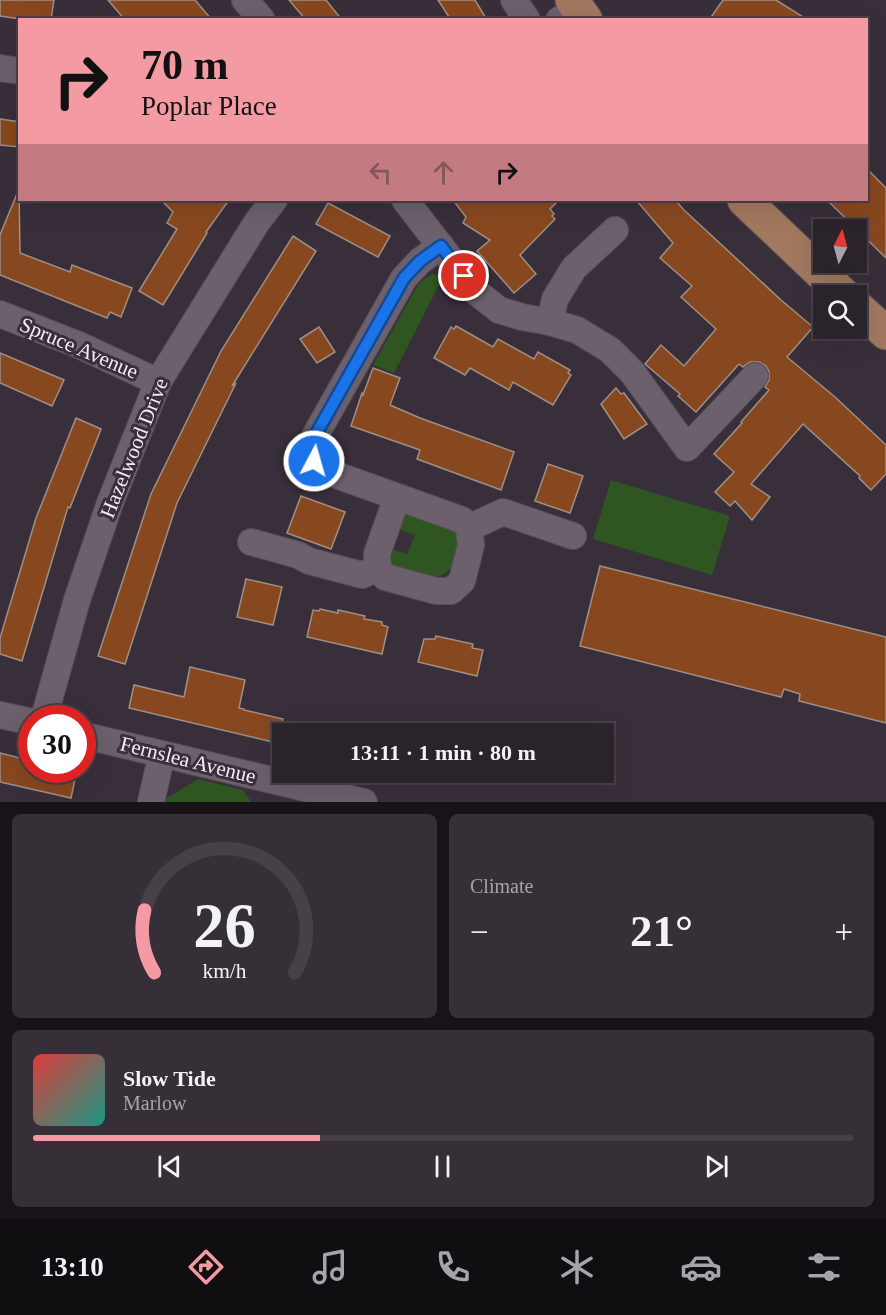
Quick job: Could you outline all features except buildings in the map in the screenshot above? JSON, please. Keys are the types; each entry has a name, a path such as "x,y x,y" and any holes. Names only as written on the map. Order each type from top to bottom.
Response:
{"main road":[{"path":"745,201 833,285"},
{"path":"867,316 886,333"}],"street":[{"path":"245,0 260,18"},
{"path":"514,0 526,18"},
{"path":"0,68 18,71"},
{"name":"Hazelwood Drive","path":"48,705 76,600 110,503 158,382 257,222 273,201"},
{"path":"406,201 475,291 499,310 577,330 610,350 632,372 687,448 755,376"},
{"path":"550,322 555,299 574,268 615,230"},
{"path":"397,497 377,554 378,568 385,577 436,591 451,591 462,581 471,545 469,528 462,520 325,471 314,461 311,446 404,278 420,261 441,246"},
{"name":"Spruce Avenue","path":"0,314 78,345 158,382"},
{"path":"469,528 503,512 573,536"},
{"path":"251,542 362,575 378,568"},
{"path":"0,715 18,719"},
{"name":"Fernslea Avenue","path":"96,738 162,754 290,794 364,802"},
{"path":"151,802 162,754"}],"green space":[{"path":"432,274 443,277 394,373 373,365 418,285"},
{"path":"611,480 730,516 712,575 593,539"},
{"path":"412,514 452,528 456,533 459,547 457,555 455,562 446,573 440,576 426,576 400,569 390,563 388,548 407,554 415,535 395,528 402,518"},
{"path":"198,779 243,790 251,802 161,802"}],"route":[{"path":"314,461 311,446 316,434 404,278 420,261 441,246 464,276"}]}
